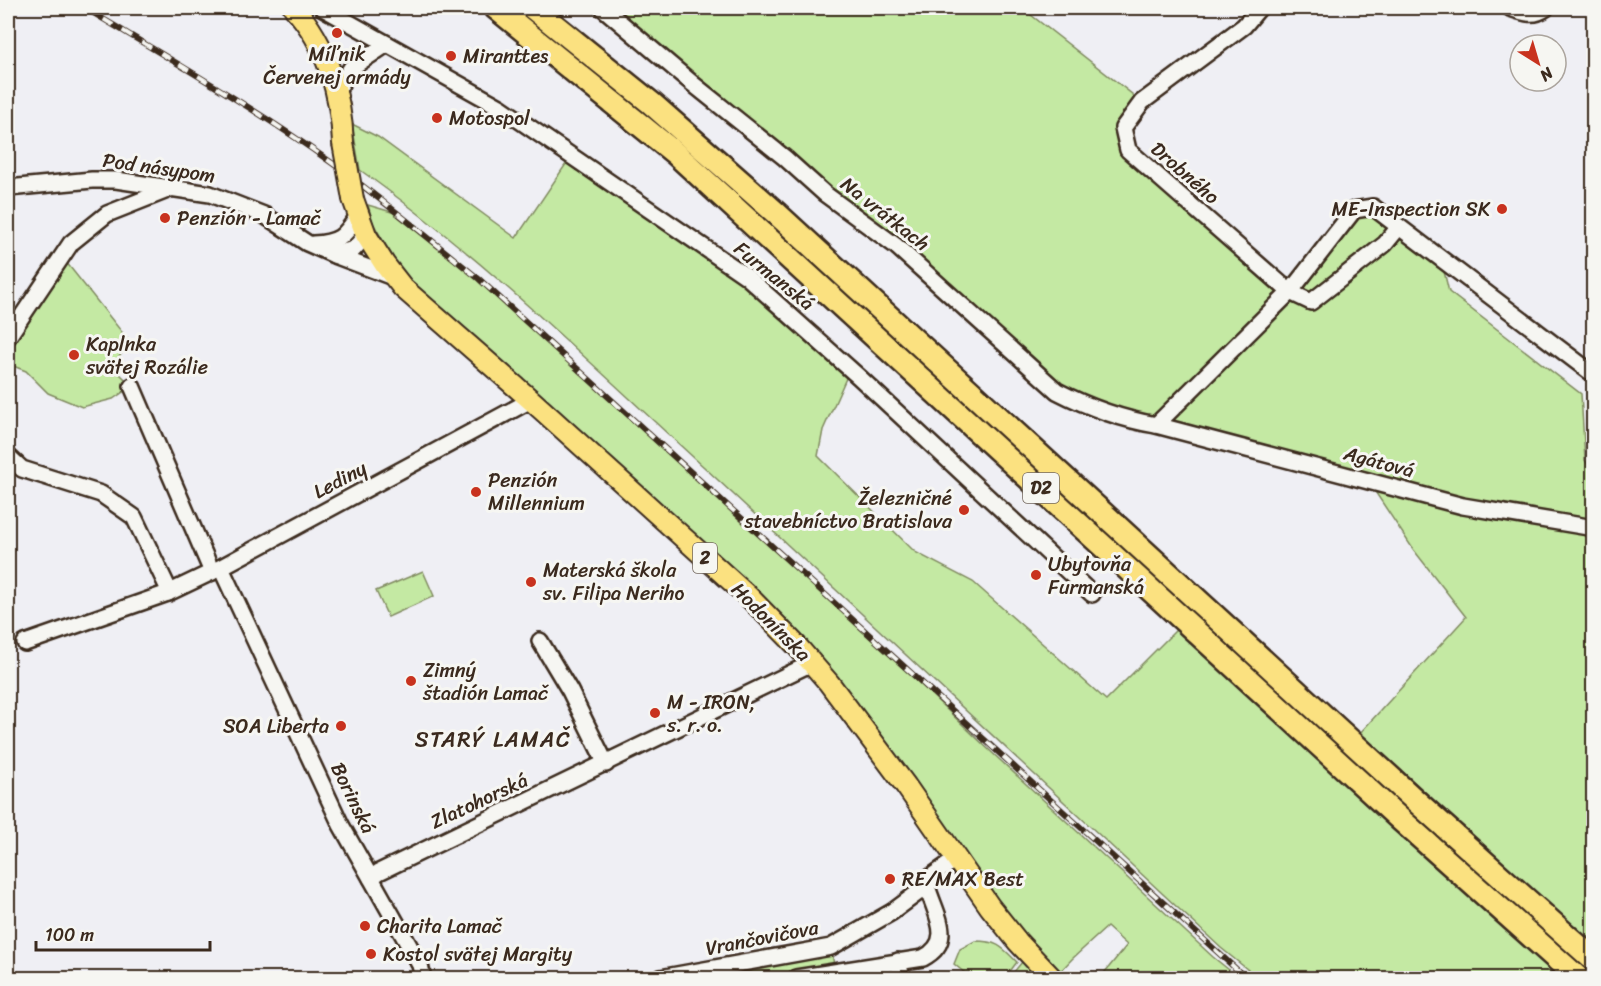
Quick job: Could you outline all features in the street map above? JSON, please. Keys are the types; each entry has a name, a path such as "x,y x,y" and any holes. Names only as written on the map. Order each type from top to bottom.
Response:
{"highway":[{"name":"D2","path":"496,8 676,154 1401,820 1578,978"},
{"name":"D2","path":"533,8 651,103 750,190 1408,794 1593,960"}],"main road":[{"name":"2","path":"294,8 319,44 336,92 356,208"},
{"name":"Hodonínska","path":"356,208 366,235 395,278 411,295 749,597 812,663 906,786 956,859 1018,942 1052,978"}],"street":[{"name":"Furmanská","path":"323,8 500,107 746,276 859,377 1092,594"},
{"name":"Na vrátkach","path":"603,8 785,158 825,194 896,246 1058,391 1121,419 1156,425"},
{"name":"Drobného","path":"1259,8 1244,26 1142,102 1123,128 1128,150 1290,292"},
{"path":"1510,8 1529,15 1546,8"},
{"path":"336,92 351,68 387,44"},
{"name":"Pod násypom","path":"8,188 116,180 210,194 264,215 334,255 395,278"},
{"path":"8,337 71,243 107,214 174,187"},
{"path":"1156,425 1290,292 1354,210 1373,207 1589,371 1593,367"},
{"path":"345,235 356,208"},
{"path":"1290,292 1311,302 1385,244 1399,227"},
{"path":"312,244 332,243 345,235 366,235"},
{"path":"334,255 354,249 366,235"},
{"name":"Borinská","path":"132,386 216,570 341,825 420,965 423,978"},
{"name":"Lediny","path":"25,643 168,593 216,570 531,400"},
{"name":"Agátová","path":"1156,425 1463,506 1593,528"},
{"path":"8,456 22,469 101,494 134,517 167,586 168,593"},
{"path":"540,641 570,691 606,764"},
{"name":"Zlatohorská","path":"371,878 812,663"},
{"name":"Vrančovičova","path":"660,978 831,947 892,912 927,886 932,876 956,859"},
{"path":"796,978 923,958 933,953 939,945 942,934 927,886"},
{"path":"898,961 902,978"}],"green space":[{"path":"603,8 1022,8 1142,102 1123,128 1128,150 1289,291 1354,210 1373,207 1441,259 1449,292 1581,394 1585,460 1594,475 1593,944 1360,733 1466,617 1413,549 1368,481 1086,405"},
{"path":"352,124 378,137 516,238 568,161 742,281 847,376 823,430 818,456 915,552 973,582 1106,700 1177,629 1386,822 1560,978 1258,978 1221,948 536,313 450,239 360,170"},
{"path":"368,205 395,213 475,275 896,661 1213,957 1239,978 1100,978 1127,945 1107,927 1054,978 1009,978 1022,962 1031,956 829,683 385,265 385,244 373,223"},
{"path":"62,257 129,341 113,367 132,386 113,399 82,407 48,393 26,371 8,364 8,337"},
{"path":"423,571 434,596 388,617 376,591"},
{"path":"975,941 989,942 999,946 1017,962 1005,978 971,978 954,964 960,949"},
{"path":"831,947 835,972 796,978 660,978"}],"railway":[{"path":"85,8 210,83 302,142 370,191 479,279 1246,978"}],"place":[{"name":"Míľnik Červenej armády","path":"337,33"},
{"name":"Miranttes","path":"451,56"},
{"name":"Motospol","path":"437,118"},
{"name":"ME-Inspection SK","path":"1502,209"},
{"name":"Penzión - Lamač","path":"165,218"},
{"name":"Kaplnka svätej Rozálie","path":"74,355"},
{"name":"Penzión Millennium","path":"476,492"},
{"name":"Železničné stavebníctvo Bratislava","path":"964,510"},
{"name":"Ubytovňa Furmanská","path":"1036,575"},
{"name":"Materská škola sv. Filipa Neriho","path":"531,582"},
{"name":"Zimný štadión Lamač","path":"411,681"},
{"name":"M - IRON, s. r. o.","path":"655,713"},
{"name":"SOA Liberta","path":"341,726"},
{"name":"RE/MAX Best","path":"890,879"},
{"name":"Charita Lamač","path":"365,926"},
{"name":"Kostol svätej Margity","path":"371,954"}],"district":[{"name":"STARÝ LAMAČ","path":"493,739"}]}
